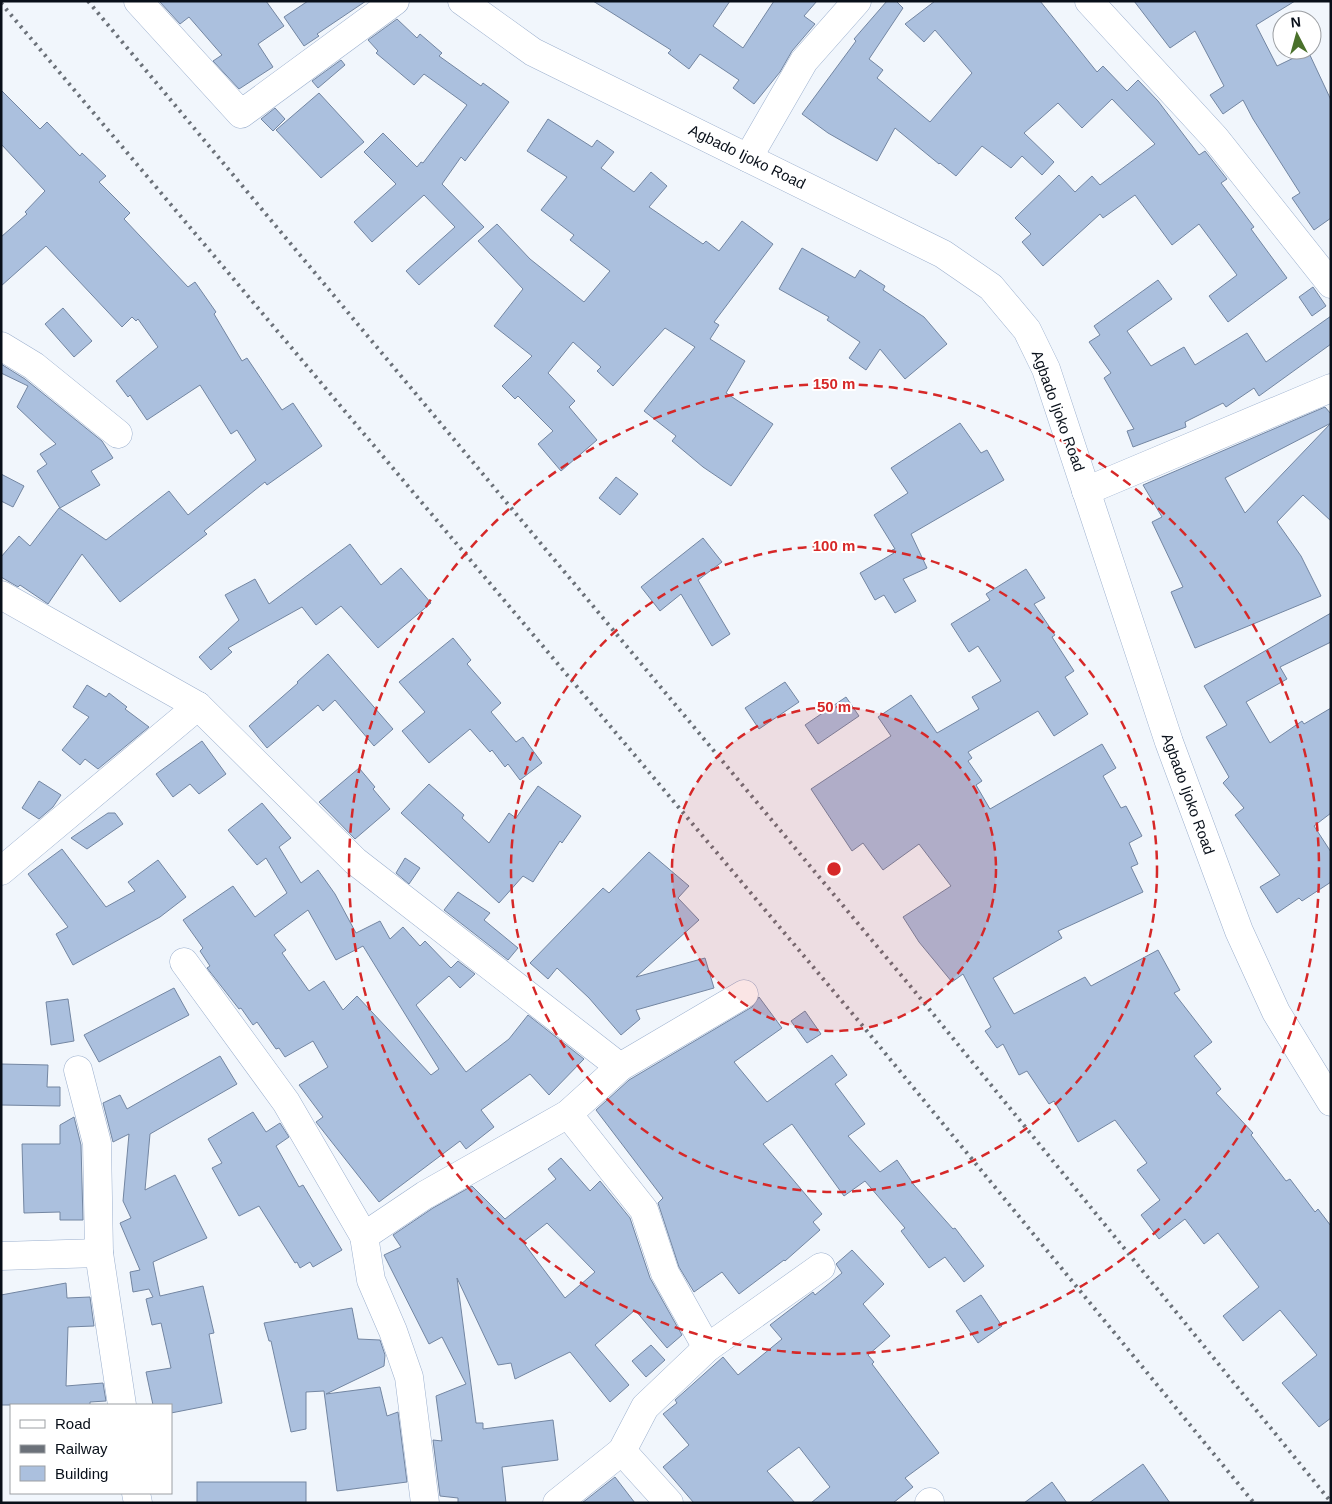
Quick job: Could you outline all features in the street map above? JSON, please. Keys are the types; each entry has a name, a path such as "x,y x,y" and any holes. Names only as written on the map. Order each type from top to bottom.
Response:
{"street":[{"path":"138,1 241,114 395,1"},
{"name":"Agbado Ijoko Road","path":"462,1 533,52 943,254 991,287 1027,330 1046,369 1169,742 1239,931 1276,1012 1331,1102"},
{"path":"748,158 804,61 857,1"},
{"path":"1089,1 1215,138 1331,284"},
{"path":"1,346 34,366 118,434"},
{"path":"1086,491 1330,388"},
{"path":"1,595 198,706 355,862 620,1067"},
{"path":"1,871 198,706"},
{"path":"184,962 286,1102 364,1236 371,1280 393,1331 409,1377 425,1503"},
{"path":"364,1236 425,1196 568,1114 620,1067 744,994"},
{"path":"78,1070 96,1143 98,1254 122,1404"},
{"path":"568,1114 644,1210 665,1273 707,1348"},
{"path":"1,1256 98,1254"},
{"path":"557,1503 622,1451 645,1407 707,1348 821,1267"},
{"path":"622,1451 669,1503"}],"building":[{"path":"159,1 266,1 284,26 258,44 273,67 239,89 213,61 222,55 189,17 180,24"},
{"path":"308,1 366,1 317,34 319,36 304,46 284,17"},
{"path":"593,1 730,1 713,26 743,48 774,1 817,1 804,16 815,24 792,51 780,72 754,104 733,88 739,80 700,54 689,69 668,53 671,50"},
{"path":"887,1 896,1 903,8 869,59 883,70 877,78 930,122 972,73 935,30 924,42 905,24 935,1 1040,1 1097,72 1103,66 1127,91 1138,80 1158,101 1199,155 1205,151 1227,179 1221,183 1254,227 1251,229 1287,278 1228,322 1209,296 1237,275 1199,224 1172,245 1135,195 1103,218 1100,214 1043,266 1022,242 1031,234 1015,218 1059,175 1075,192 1092,176 1100,185 1155,144 1112,99 1082,128 1058,103 1024,133 1054,162 1042,175 1022,156 1011,168 982,146 956,176 895,128 877,161 828,133 802,114 856,41 854,39"},
{"path":"1134,1 1295,1 1280,10 1272,10 1272,15 1256,25 1272,56 1272,60 1277,66 1289,60 1312,60 1331,100 1331,218 1314,230 1292,198 1300,193 1243,100 1223,114 1210,95 1224,86 1195,31 1170,48"},
{"path":"397,19 417,38 420,34 442,53 439,56 481,86 483,83 509,102 465,161 461,157 442,184 484,227 419,285 406,271 455,227 424,195 372,242 354,222 396,184 364,152 383,133 417,167 421,162 423,163 467,105 424,74 414,85 376,53 378,51 368,40"},
{"path":"341,60 345,65 318,88 312,81"},
{"path":"1,90 40,129 47,122 80,156 82,153 106,176 99,182 130,213 124,219 188,287 195,282 216,312 214,314 242,361 247,358 282,410 293,403 322,446 267,485 265,482 204,531 207,534 120,602 82,554 48,604 20,585 18,587 1,577 1,557 19,536 30,546 59,508 106,540 169,491 188,515 256,460 237,430 231,434 200,385 147,420 130,395 128,397 116,381 158,347 138,319 136,321 132,317 122,327 46,246 1,286 1,237 27,214 25,212 45,191 1,144"},
{"path":"319,93 364,142 321,178 276,130"},
{"path":"275,108 285,119 273,131 261,119"},
{"path":"548,119 592,147 597,140 614,152 601,168 634,192 651,172 667,186 649,207 703,244 706,241 719,251 742,221 773,244 714,322 719,325 710,339 745,361 726,393 773,424 731,486 703,467 672,441 676,436 644,411 695,347 665,328 613,386 597,371 601,367 573,342 548,373 575,401 569,407 597,440 561,471 538,444 553,431 518,396 515,399 502,386 532,356 494,326 523,289 478,241 497,224 530,259 584,302 610,271 570,240 574,235 541,210 567,177 527,151"},
{"path":"802,248 855,278 860,270 885,286 883,290 924,317 947,344 905,379 880,349 866,370 849,358 860,342 827,320 829,317 779,289"},
{"path":"1158,280 1172,299 1127,331 1151,366 1184,347 1195,365 1247,333 1266,362 1331,316 1331,344 1259,396 1254,388 1226,407 1223,403 1185,422 1186,427 1133,447 1127,431 1134,429 1104,378 1111,373 1089,342 1100,335 1094,326"},
{"path":"1313,287 1326,306 1312,316 1299,297"},
{"path":"63,308 92,341 74,357 45,324"},
{"path":"1,364 25,379 102,441 113,458 91,471 100,485 60,508 37,471 47,464 40,454 56,444 17,407 28,386 1,373"},
{"path":"1325,407 1331,414 1331,423 1331,521 1303,495 1277,522 1301,556 1321,596 1195,648 1171,592 1183,587 1152,522 1162,517 1143,485","holes":["1331,423 1245,513 1225,478"]},
{"path":"960,423 981,453 987,450 1004,480 911,534 927,568 903,579 916,601 895,613 884,595 875,600 860,573 894,553 892,550 895,549 874,515 908,493 891,468"},
{"path":"1,474 24,486 13,507 1,501"},
{"path":"616,477 638,494 620,515 599,498"},
{"path":"703,538 722,562 698,580 730,634 712,646 681,594 660,611 641,587"},
{"path":"350,544 381,585 401,568 431,603 378,648 341,606 316,625 302,607 228,648 232,652 211,670 199,657 239,620 225,595 255,579 269,604"},
{"path":"1026,569 1045,598 1034,604 1055,635 1052,637 1074,671 1065,677 1088,714 1054,736 1038,711 968,752 972,758 968,761 982,781 976,785 990,809 1102,744 1116,768 1103,776 1121,808 1126,806 1142,836 1129,843 1138,864 1131,867 1143,892 1058,931 1062,938 993,978 1014,1014 1085,977 1091,986 1158,950 1180,990 1174,993 1212,1042 1194,1056 1221,1089 1216,1093 1253,1133 1251,1135 1286,1181 1290,1179 1315,1212 1318,1209 1331,1226 1331,1418 1319,1427 1282,1383 1317,1355 1280,1310 1243,1341 1223,1316 1259,1287 1218,1233 1204,1244 1185,1219 1159,1239 1141,1215 1160,1200 1137,1170 1147,1163 1115,1120 1078,1142 1054,1101 1049,1104 1027,1071 1019,1075 1003,1044 997,1048 985,1031 991,1027 963,974 952,982 919,942 903,917 951,886 919,844 883,870 863,843 852,851 811,789 891,736 878,717 911,695 937,733 979,709 972,697 1001,681 978,646 969,652 951,624 990,600 986,594"},
{"path":"1331,613 1331,642 1280,667 1287,679 1246,702 1270,743 1302,721 1304,724 1331,708 1331,813 1314,826 1331,852 1331,882 1302,901 1299,898 1277,913 1260,887 1280,875 1235,815 1244,808 1223,783 1229,777 1206,737 1227,725 1204,686"},
{"path":"453,638 471,660 467,664 501,703 491,712 516,742 523,737 542,763 520,780 508,764 505,767 492,750 490,752 470,729 429,763 402,731 425,712 399,682"},
{"path":"328,654 393,729 374,746 335,700 323,711 318,705 267,748 249,726"},
{"path":"785,682 799,702 759,729 745,708"},
{"path":"87,685 106,697 109,693 127,707 125,709 149,727 98,769 85,759 80,765 62,750 89,717 73,707"},
{"path":"846,697 859,716 818,744 805,725"},
{"path":"202,741 226,774 199,794 190,784 173,797 156,774"},
{"path":"359,768 390,809 355,839 319,802"},
{"path":"39,781 61,795 53,807 39,819 22,808"},
{"path":"429,784 464,815 462,818 489,843 509,813 516,818 538,786 581,816 562,843 560,841 533,882 523,876 499,903 401,813"},
{"path":"262,803 291,838 279,847 301,883 318,870 335,894 356,933 380,921 390,939 403,927 420,946 425,941 451,968 458,961 475,974 460,988 449,976 416,1005 466,1072 509,1039 528,1015 584,1059 549,1095 530,1074 481,1110 494,1127 466,1149 460,1141 379,1202 316,1122 323,1117 299,1085 328,1067 313,1041 285,1057 279,1048 276,1049 257,1022 253,1025 207,968 210,966 200,951 203,948 183,920 233,886 255,917 287,893 266,858 257,865 228,830","holes":["308,910 336,960 363,946 439,1069 431,1075 357,996 343,1010 324,981 309,991 282,953 286,950 274,935"]},
{"path":"108,813 115,813 123,824 87,849 71,838"},
{"path":"62,849 106,907 135,891 128,882 158,860 186,897 160,917 73,965 56,934 68,927 28,874"},
{"path":"649,852 689,886 678,898 699,920 636,977 705,958 714,988 636,1010 640,1019 621,1035 589,998 557,968 548,979 530,963 603,888 609,893"},
{"path":"405,858 420,868 409,884 396,873"},
{"path":"458,892 490,913 484,920 518,948 508,960 444,910"},
{"path":"174,988 189,1015 99,1062 84,1035"},
{"path":"759,997 782,1028 734,1062 767,1102 832,1055 847,1075 835,1084 865,1124 848,1136 880,1172 897,1160 914,1185 953,1229 955,1228 984,1266 964,1282 945,1257 929,1268 901,1231 905,1228 865,1181 844,1196 792,1124 763,1144 822,1214 813,1222 820,1230 785,1261 739,1294 722,1272 694,1292 679,1267 658,1203 663,1198 596,1110 629,1080 752,1007"},
{"path":"68,999 74,1041 51,1045 46,1002"},
{"path":"805,1011 821,1034 807,1043 791,1021"},
{"path":"220,1056 237,1084 150,1134 145,1190 175,1175 207,1238 153,1262 160,1296 203,1286 214,1333 209,1334 222,1403 172,1413 172,1404 153,1404 146,1372 171,1368 161,1323 152,1325 146,1299 153,1297 149,1289 133,1292 130,1272 140,1270 120,1223 131,1218 123,1201 129,1134 113,1142 103,1103 120,1095 127,1109"},
{"path":"1,1064 48,1065 47,1087 60,1087 60,1106 1,1105"},
{"path":"253,1112 266,1132 280,1123 289,1137 276,1146 299,1187 303,1185 342,1250 313,1267 310,1262 300,1268 297,1262 295,1263 259,1206 239,1216 212,1168 222,1163 208,1139"},
{"path":"74,1117 81,1145 83,1220 60,1220 60,1212 24,1213 22,1144 60,1144 60,1125"},
{"path":"561,1158 590,1191 600,1181 630,1218 650,1278 682,1335 667,1348 635,1310 595,1345 629,1385 610,1402 570,1352 515,1379 511,1363 498,1365 457,1278 476,1423 483,1423 483,1429 553,1420 558,1460 502,1467 506,1503 458,1503 458,1498 440,1496 433,1440 442,1441 436,1396 466,1384 442,1337 429,1344 384,1255 401,1247 393,1235 433,1208 472,1186 505,1219 556,1179 548,1169","holes":["547,1223 595,1272 565,1298 523,1242"]},
{"path":"852,1250 884,1284 863,1304 890,1336 868,1355 874,1362 872,1364 939,1453 905,1478 913,1487 893,1503 811,1503 830,1487 799,1447 767,1471 795,1503 694,1503 663,1467 689,1445 663,1414 677,1403 675,1400 723,1357 738,1375 782,1339 770,1325 813,1292 815,1295 842,1273 836,1264"},
{"path":"66,1283 67,1298 90,1297 94,1326 68,1327 66,1386 103,1383 106,1401 90,1402 90,1404 1,1405 1,1295"},
{"path":"981,1295 1002,1326 978,1343 956,1311"},
{"path":"352,1308 358,1339 380,1340 385,1355 384,1366 326,1394 380,1387 387,1416 398,1412 407,1482 337,1491 324,1391 306,1392 306,1429 291,1432 271,1341 269,1341 264,1323"},
{"path":"651,1345 665,1360 646,1377 632,1361"},
{"path":"1143,1464 1170,1503 1089,1503"},
{"path":"615,1477 635,1503 582,1503"},
{"path":"197,1482 306,1482 306,1503 197,1503"},
{"path":"1052,1482 1067,1503 1024,1503"}],"railway":[{"path":"88,1 916,993 1331,1502"},
{"path":"1,3 862,1025 1254,1503"}]}
